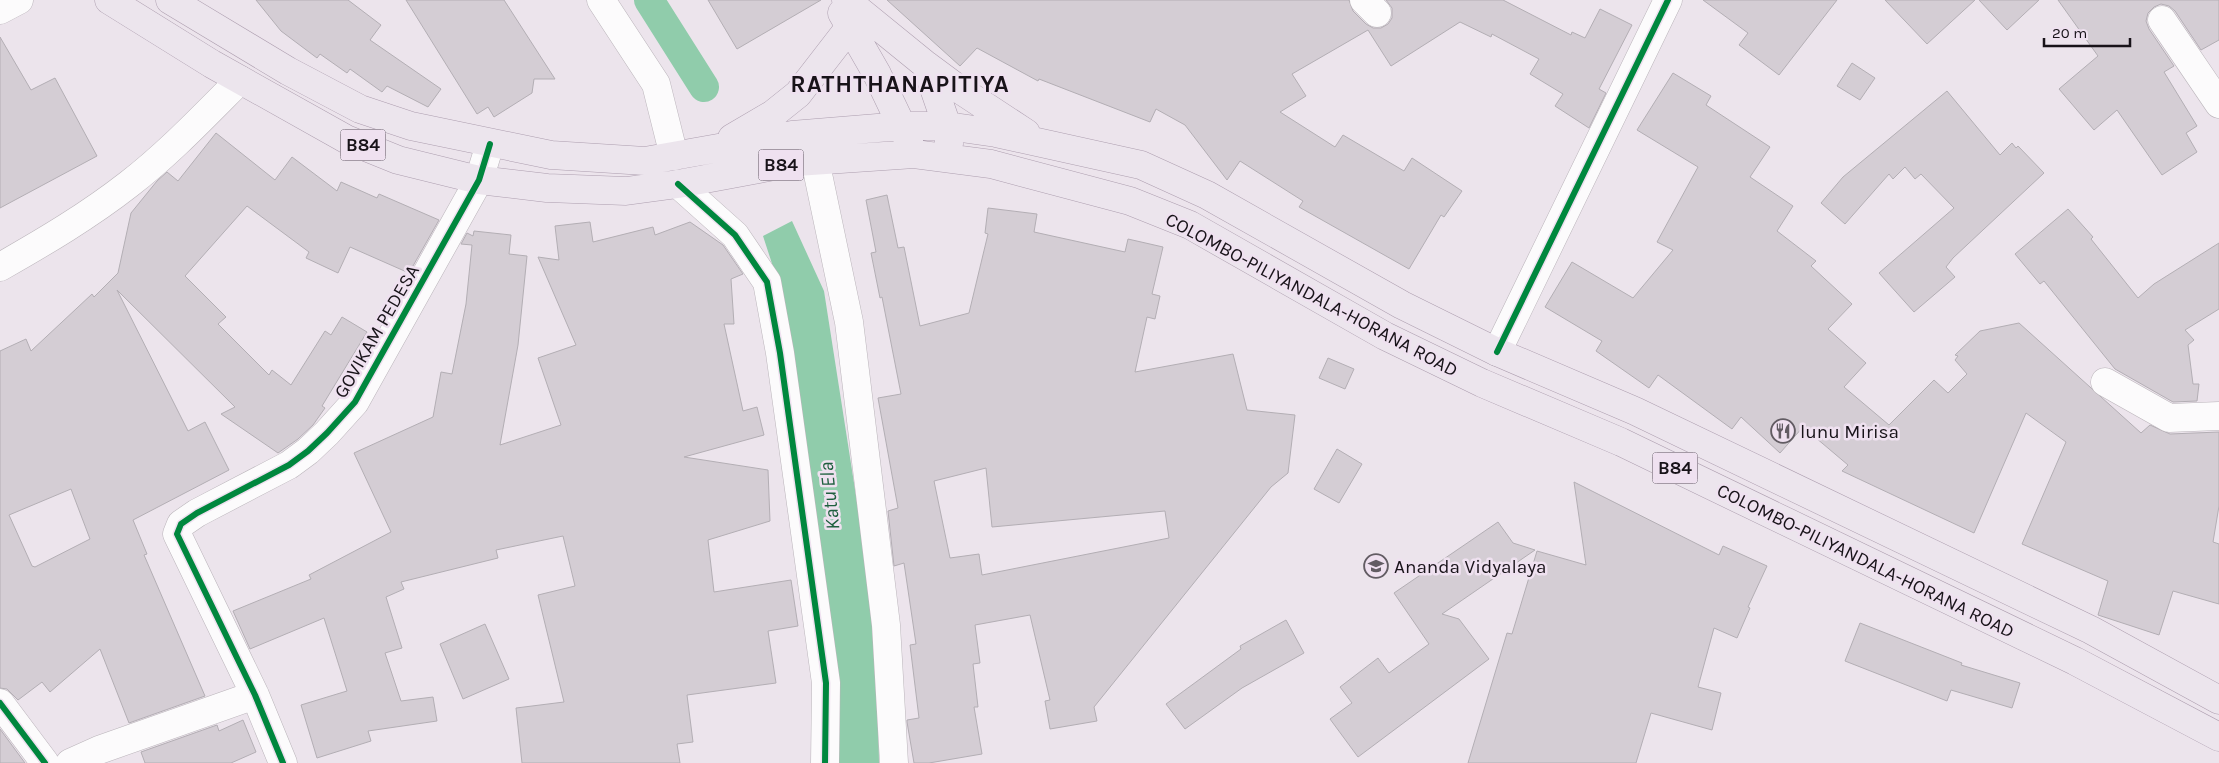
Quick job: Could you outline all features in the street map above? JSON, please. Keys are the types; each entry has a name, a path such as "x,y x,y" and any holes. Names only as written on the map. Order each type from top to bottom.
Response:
{"main road":[{"name":"COLOMBO-PILIYANDALA-HORANA ROAD","path":"109,0 240,80 346,139 398,160 480,180 547,188 626,191 678,184 754,169 815,160 914,154 991,164 1130,201 1190,225 1385,336 1482,383 1620,442 2075,661 2219,737"},
{"name":"COLOMBO-PILIYANDALA-HORANA ROAD","path":"170,0 288,71 360,109 411,126 490,144 551,155 645,161 792,134 902,126 947,126 996,133 1141,165 1207,195 1402,305 1497,352 1635,411 2091,630 2219,700"},
{"path":"838,0 849,28 877,74 914,154"},
{"path":"846,0 926,65 1040,142"},
{"path":"716,148 773,114 798,94 849,28"},
{"path":"926,65 947,126 950,158"},
{"path":"1620,442 1635,411"}],"street":[{"path":"0,10 19,0"},
{"path":"601,0 656,84 674,156"},
{"path":"1497,352 1668,0"},
{"path":"2162,20 2219,104"},
{"path":"0,268 58,234 128,185 181,140 240,80"},
{"name":"GOVIKAM PEDESA","path":"283,763 255,695 177,534 181,524 197,513 288,465 308,451 355,402 480,180 490,144"},
{"path":"815,160 849,322 886,625 894,763"},
{"path":"678,184 735,235 767,282 780,353 826,683 825,763"},
{"path":"2105,382 2169,418 2219,416"},
{"path":"70,763 99,750 255,695"},
{"path":"0,703 44,763"}],"water":[{"path":"792,221 824,291 877,630 879,763 832,763 778,282 763,236"}],"building":[{"path":"256,0 348,0 381,25 370,40 441,89 428,107 387,86 382,92 350,69 347,73 320,54 317,58 281,31"},
{"path":"406,0 504,0 555,79 534,79 532,93 494,117 488,107 477,114"},
{"path":"708,0 821,0 737,49"},
{"path":"887,0 1349,0 1353,11 1366,24 1373,28 1381,28 1388,24 1392,18 1392,8 1386,0 1503,0 1571,35 1572,32 1585,38 1600,9 1632,25 1599,89 1606,93 1589,128 1555,106 1563,94 1530,74 1539,59 1492,34 1491,37 1460,22 1391,66 1368,30 1292,74 1306,96 1280,112 1335,147 1343,135 1404,171 1412,158 1462,191 1444,217 1441,215 1409,269 1299,207 1303,201 1240,161 1227,180 1185,125 1156,109 1150,122 1039,79 1038,81 977,48 960,66"},
{"path":"1703,0 1837,0 1779,75 1739,45 1748,33"},
{"path":"1885,0 1975,0 1927,44"},
{"path":"1979,0 2039,0 2007,30"},
{"path":"2058,0 2219,0 2219,40 2201,50 2175,11 2169,6 2161,4 2154,7 2148,13 2146,21 2149,29 2174,66 2164,72 2197,126 2186,133 2197,152 2162,175 2117,110 2094,130 2059,89 2098,56"},
{"path":"0,37 31,90 55,78 97,156 0,208"},
{"path":"1852,63 1875,78 1860,100 1837,86"},
{"path":"1673,73 1711,96 1706,105 1770,147 1750,177 1793,206 1777,231 1816,261 1811,266 1852,304 1828,329 1866,363 1844,387 1889,425 1934,380 1948,393 1967,374 1955,360 1958,356 1955,355 1980,331 2019,323 2141,433 2150,425 2170,434 2219,432 2219,506 2213,542 2219,544 2219,604 2173,591 2159,635 2098,615 2108,581 2022,544 2066,442 2026,413 1974,533 1842,471 1848,465 1803,427 1780,453 1741,417 1732,429 1658,375 1649,388 1596,351 1602,341 1545,307 1572,262 1633,298 1673,250 1657,242 1698,167 1637,130"},
{"path":"1947,91 2000,155 2012,143 2016,148 2018,146 2044,173 1953,258 1946,267 1955,277 1914,312 1879,273 1954,208 1921,174 1915,179 1905,167 1893,179 1889,174 1845,224 1821,203 1843,177"},
{"path":"216,133 275,180 292,157 337,191 341,182 377,198 379,194 439,220 409,273 350,247 338,273 306,258 309,252 247,206 185,276 226,317 218,324 269,375 272,370 291,385 325,331 331,335 342,317 367,332 322,406 325,408 313,425 298,439 278,453 221,414 235,407 117,290 188,431 205,422 229,470 133,520 147,554 144,555 205,696 129,723 100,649 50,692 42,682 18,700 7,689 0,688 0,351 26,339 31,351 92,294 94,297 118,273 131,213 157,181 167,172 178,181","holes":["71,489 90,539 35,567 32,566 9,515"]},
{"path":"887,195 898,248 904,247 920,326 969,313 988,234 985,233 988,208 1037,214 1034,232 1125,252 1128,239 1163,247 1152,294 1160,296 1155,319 1147,317 1135,372 1233,354 1247,410 1295,415 1288,473 1271,487 1094,707 1097,721 1050,729 1045,701 1050,700 1030,615 975,625 980,663 973,664 978,707 974,707 982,754 929,763 914,763 907,720 919,718 910,645 916,644 904,563 894,566 888,511 898,508 878,398 901,394 882,297 880,298 871,253 876,252 866,200","holes":["986,468 992,527 1165,511 1169,538 982,575 979,554 950,558 934,481"]},
{"path":"2068,209 2093,237 2091,239 2138,298 2154,284 2219,243 2219,309 2185,330 2194,340 2188,345 2193,384 2199,384 2197,401 2173,402 2115,369 2044,281 2040,284 2015,254"},
{"path":"590,222 593,242 653,227 655,235 690,222 723,245 743,274 731,279 734,324 724,324 743,411 757,407 764,435 684,457 768,470 770,521 708,540 714,592 791,580 798,626 768,631 776,683 687,695 693,742 677,744 680,763 522,763 516,708 564,702 538,595 575,586 563,536 496,550 498,558 401,582 404,589 386,597 402,648 385,653 401,701 433,697 437,721 368,731 371,741 317,758 301,705 347,691 324,618 250,649 233,611 311,579 309,575 391,532 354,453 433,417 441,372 452,374 466,304 472,245 461,244 467,233 473,236 474,231 511,235 509,254 527,256 518,345 500,445 561,425 538,358 576,345 538,257 559,260 555,226"},
{"path":"1328,358 1354,369 1345,389 1319,378"},
{"path":"1337,449 1362,464 1339,503 1314,489"},
{"path":"1574,482 1719,555 1723,546 1767,566 1748,607 1750,608 1737,638 1714,628 1698,687 1721,693 1712,730 1651,713 1636,763 1468,763 1507,633 1512,634 1537,551 1586,565"},
{"path":"1498,522 1513,543 1535,550 1442,614 1459,619 1489,659 1358,757 1330,719 1352,703 1340,687 1378,658 1389,673 1429,644 1394,593"},
{"path":"1286,620 1304,653 1242,688 1185,729 1166,704 1241,649 1240,646"},
{"path":"1860,623 1962,663 1961,665 2020,683 2012,708 1951,690 1947,701 1845,661"},
{"path":"485,624 509,679 463,699 440,644"},
{"path":"243,720 256,752 231,763 145,763 141,752 217,725 219,731"},
{"path":"0,729 25,763 0,763"}],"waterway":[{"name":"Katu Ela","path":"649,0 704,87"}],"cycle path":[{"path":"1497,352 1668,0"},
{"path":"283,763 255,695 177,534 181,524 197,513 289,465 308,451 355,402 479,180 490,144"},
{"path":"678,184 735,235 767,282 780,353 826,683 825,763"},
{"path":"0,703 45,763"}],"place":[{"name":"lunu Mirisa","path":"1783,431"},
{"name":"Ananda Vidyalaya","path":"1376,566"}],"district":[{"name":"RATHTHANAPITIYA","path":"900,84"}]}
